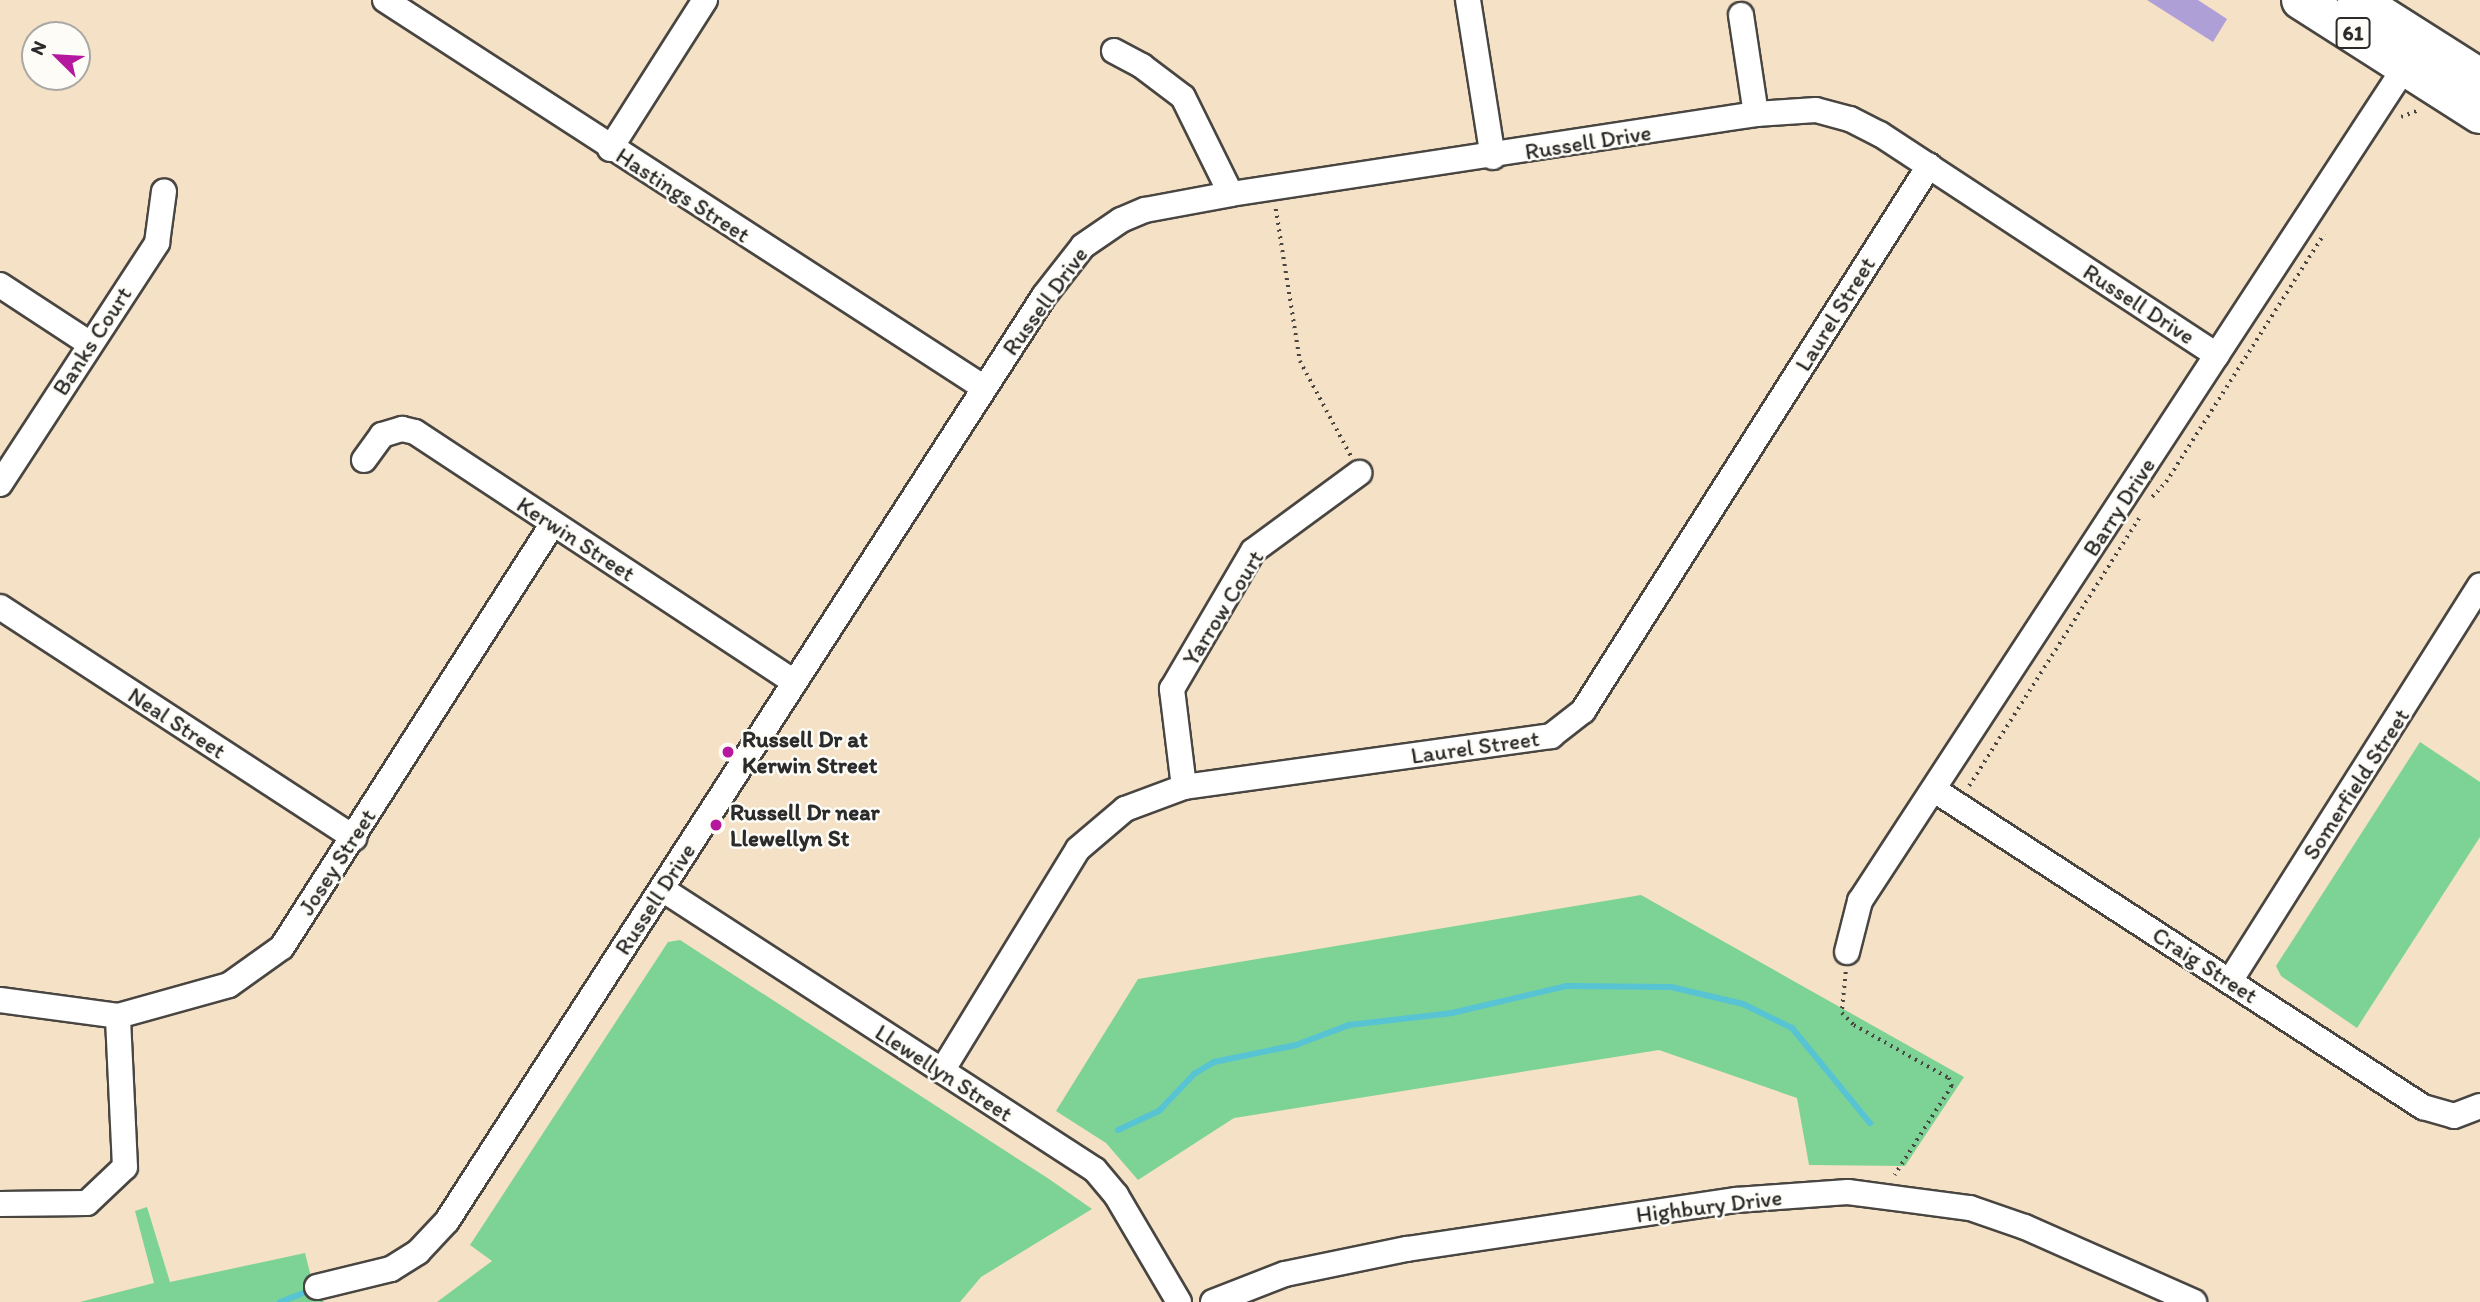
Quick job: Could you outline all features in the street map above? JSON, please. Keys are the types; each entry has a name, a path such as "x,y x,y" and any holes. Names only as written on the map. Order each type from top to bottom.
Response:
{"main road":[{"name":"61","path":"2301,0 2480,114"},
{"name":"61","path":"2357,0 2480,78"}],"street":[{"name":"Hastings Street","path":"384,0 610,149 983,387"},
{"path":"610,149 705,0"},
{"path":"1468,0 1493,157"},
{"path":"1741,15 1756,114"},
{"path":"1114,51 1142,66 1183,97 1231,194"},
{"name":"Barry Drive","path":"1847,953 1860,901 1936,791 2405,67"},
{"name":"Russell Drive","path":"317,1287 391,1269 418,1252 447,1221 983,387 1063,269 1100,230 1144,210 1231,194 1493,157 1756,114 1816,110 1850,119 1929,166 2217,355"},
{"name":"Laurel Street","path":"942,1071 1078,849 1125,809 1184,787 1551,736 1583,710 1929,166"},
{"name":"Banks Court","path":"0,484 156,243 164,191"},
{"path":"0,285 90,344"},
{"name":"Kerwin Street","path":"365,460 382,435 402,429 415,432 792,681"},
{"name":"Yarrow Court","path":"1184,787 1172,689 1252,551 1359,473"},
{"name":"Josey Street","path":"0,1000 118,1016 229,985 282,947 552,525"},
{"name":"Somerfield Street","path":"2230,981 2480,585"},
{"name":"Neal Street","path":"0,607 354,838"},
{"name":"Craig Street","path":"1936,791 2423,1107 2454,1116 2480,1105"},
{"name":"Llewellyn Street","path":"662,889 1095,1170 1116,1195 1179,1302"},
{"path":"0,1204 87,1203 125,1167 118,1016"},
{"name":"Highbury Drive","path":"1213,1302 1285,1274 1407,1249 1737,1200 1848,1192 1970,1208 2025,1227 2194,1302"}],"path":[{"path":"2394,127 2401,116 2420,109 2430,116"},
{"path":"1272,190 1300,361 1359,473"},
{"path":"2150,499 2166,482 2291,288 2328,224"},
{"path":"1967,789 2145,508"},
{"path":"1847,953 1842,1013 1854,1025 1949,1078 1952,1086 1895,1176 1904,1178"}],"green space":[{"path":"2420,742 2480,782 2480,837 2357,1028 2281,976 2276,966"},
{"path":"1641,895 1964,1077 1905,1166 1809,1165 1797,1098 1659,1050 1234,1118 1138,1180 1106,1143 1056,1111 1138,979"},
{"path":"680,940 1092,1209 981,1277 960,1302 437,1302 492,1261 470,1245 668,942"},
{"path":"147,1207 170,1282 305,1253 316,1297 325,1302 80,1302 154,1283 135,1211"}],"building":[{"path":"2147,0 2198,0 2227,19 2213,42"}],"waterway":[{"path":"1118,1130 1159,1111 1194,1074 1214,1062 1296,1045 1349,1025 1452,1013 1566,986 1671,987 1743,1004 1792,1028 1870,1123"},
{"path":"280,1302 304,1293"}],"place":[{"name":"Russell Dr at Kerwin Street","path":"728,752"},
{"name":"Russell Dr near Llewellyn St","path":"716,825"}]}
